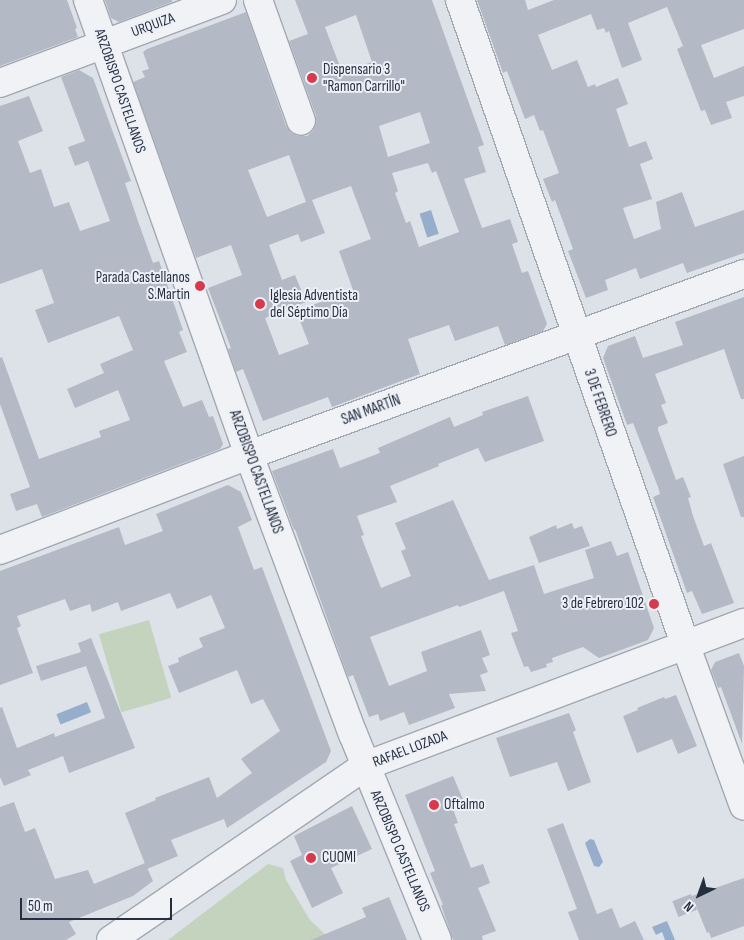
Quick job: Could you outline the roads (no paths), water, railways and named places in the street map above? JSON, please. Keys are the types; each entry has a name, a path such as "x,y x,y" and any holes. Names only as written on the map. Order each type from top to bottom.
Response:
{"street":[{"name":"ARZOBISPO CASTELLANOS","path":"88,0 249,454 365,766 437,940"},
{"name":"URQUIZA","path":"0,83 222,0"},
{"path":"258,0 301,121"},
{"name":"3 DE FEBRERO","path":"460,0 685,644 744,806"},
{"name":"SAN MARTÍN","path":"0,550 249,454 744,274"},
{"name":"RAFAEL LOZADA","path":"111,940 365,766 744,623"}],"water":[{"path":"431,210 439,234 427,237 420,214"},
{"path":"87,702 91,712 61,725 56,714"},
{"path":"590,839 594,840 603,862 599,867 594,866 585,843"},
{"path":"667,921 675,940 665,940 662,932 656,935 652,927"}],"place":[{"name":"Dispensario 3 \"Ramon Carrillo\"","path":"312,78"},
{"name":"Parada Castellanos S.Martin","path":"200,286"},
{"name":"Iglesia Adventista del Séptimo Día","path":"260,304"},
{"name":"3 de Febrero 102","path":"654,604"},
{"name":"Oftalmo","path":"434,805"},
{"name":"CUOMI","path":"311,858"}]}
